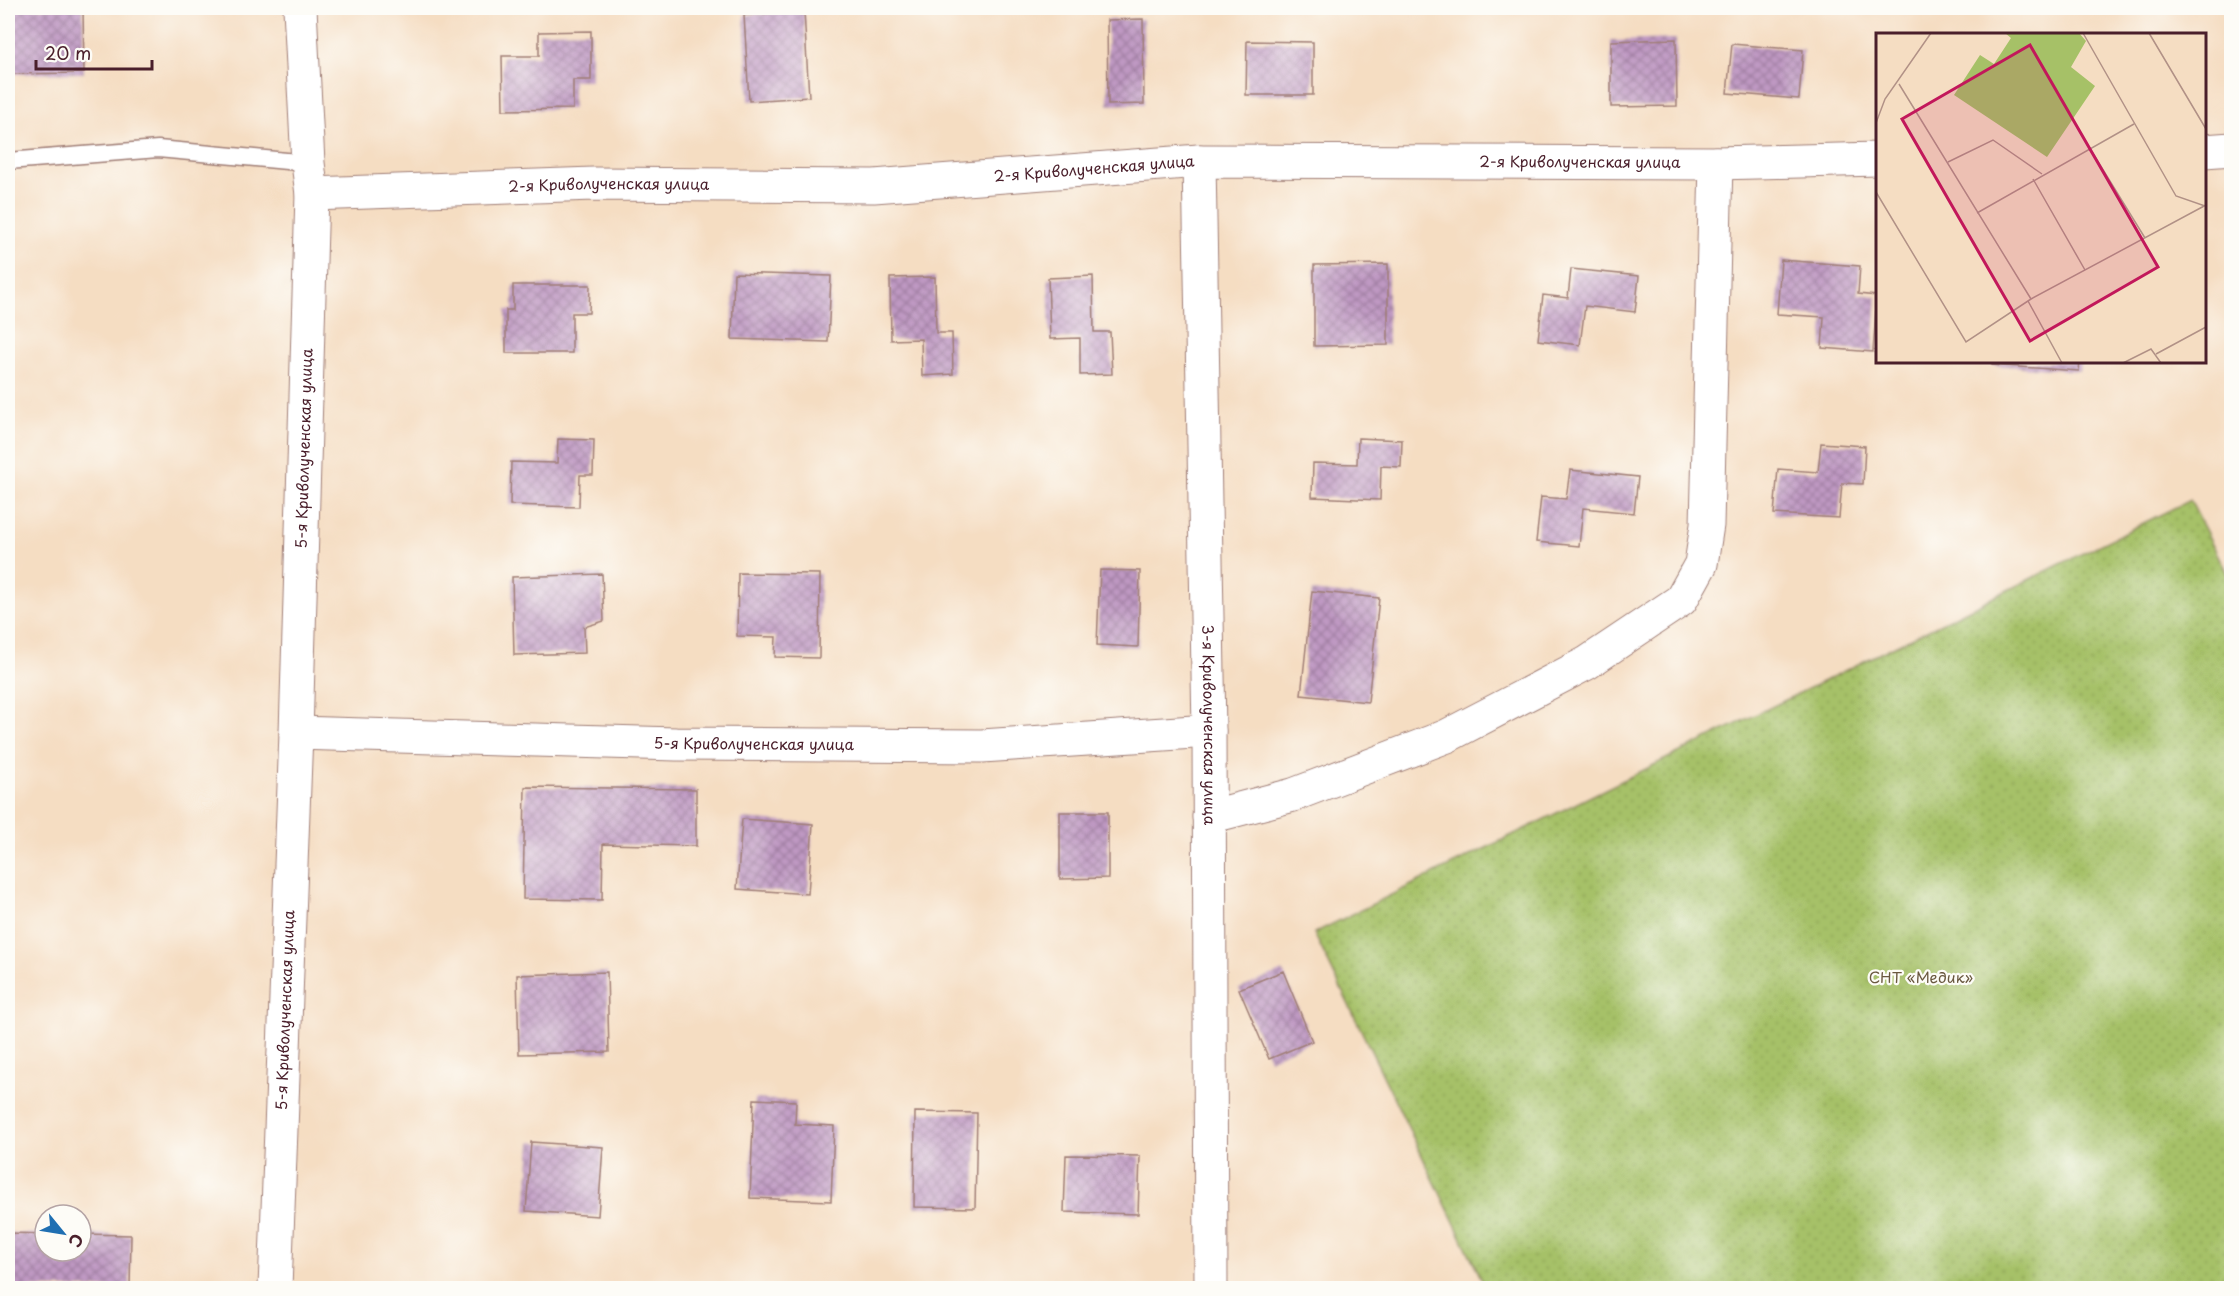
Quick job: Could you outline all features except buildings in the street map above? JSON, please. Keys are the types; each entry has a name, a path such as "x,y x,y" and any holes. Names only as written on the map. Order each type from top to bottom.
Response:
{"street":[{"name":"5-я Криволученская улица","path":"274,1288 296,733 310,179 300,8"},
{"path":"2206,151 2232,149"},
{"name":"2-я Криволученская улица","path":"310,179 874,186 1199,161 1716,163 1876,159"},
{"name":"3-я Криволученская улица","path":"1199,161 1209,732 1211,1288"},
{"path":"1209,817 1293,795 1447,736 1587,663 1681,600 1701,564 1707,525 1716,163"},
{"name":"5-я Криволученская улица","path":"296,733 676,744 982,746 1209,732"}],"lane":[{"path":"8,161 158,149 310,179"}],"green space":[{"name":"СНТ «Медик»","path":"2190,500 2231,581 2231,1288 1486,1288 1314,933"}]}
